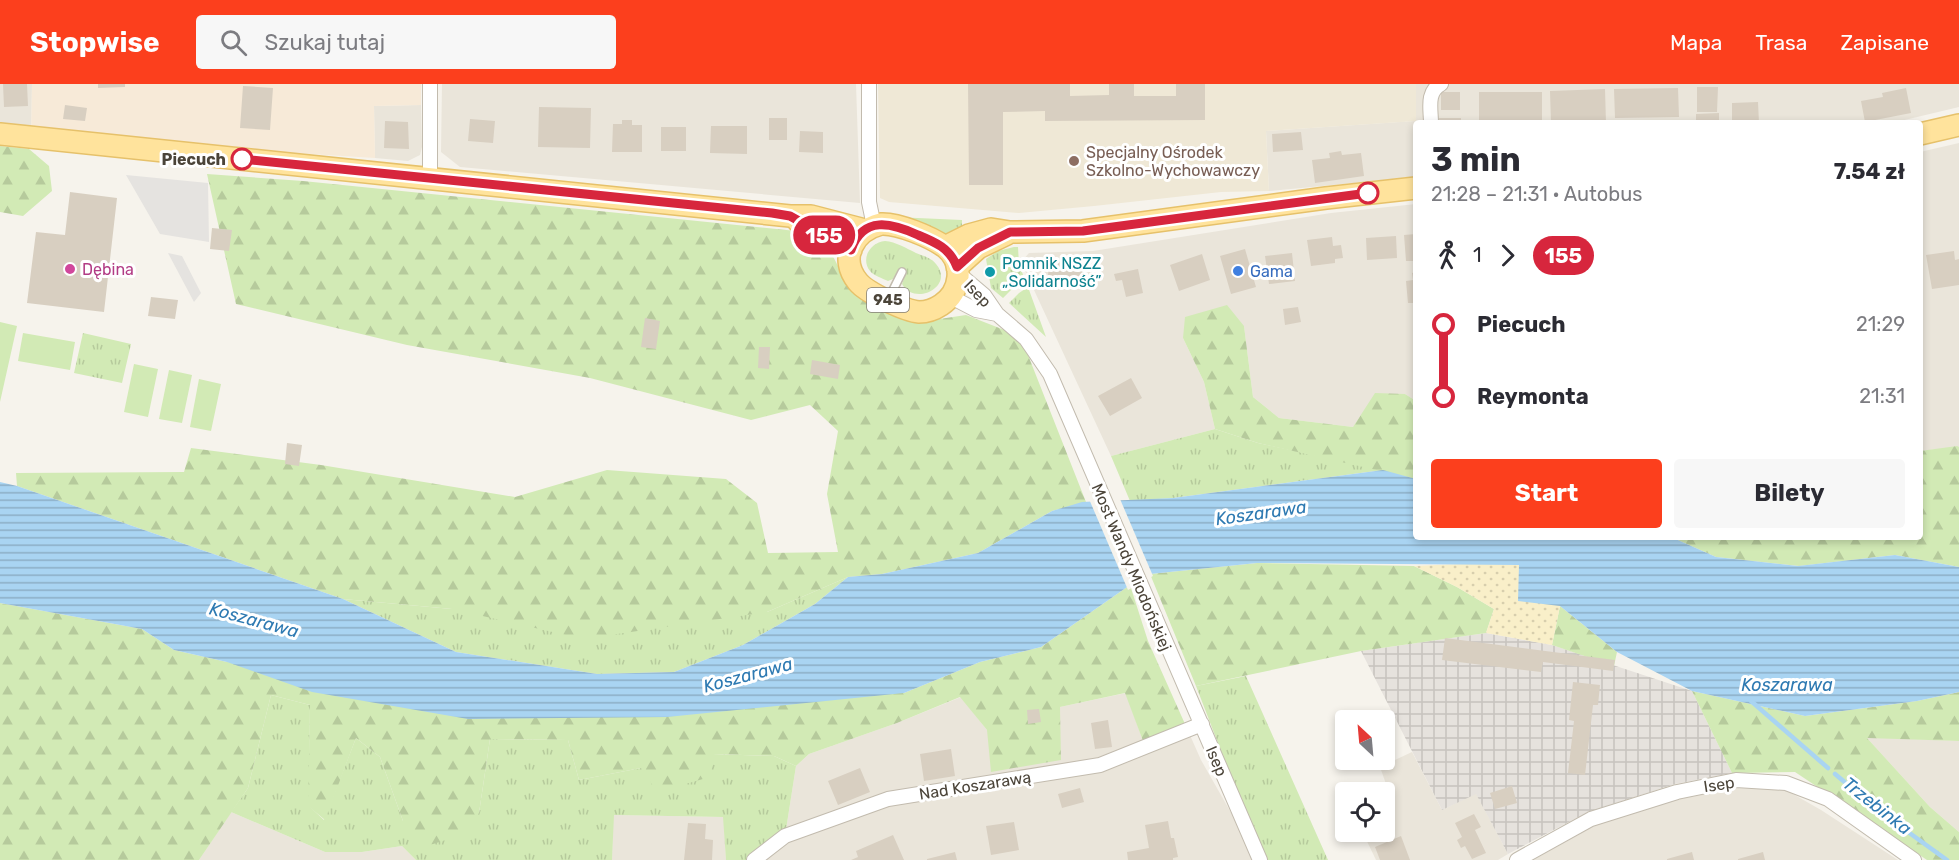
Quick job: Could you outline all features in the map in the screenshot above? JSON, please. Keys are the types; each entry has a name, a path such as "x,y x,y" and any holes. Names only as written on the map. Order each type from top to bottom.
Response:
{"main road":[{"path":"1923,133 1959,125"},
{"path":"0,134 790,216 811,216 869,228"},
{"path":"945,248 960,239 991,229 1010,232 1083,231 1413,188"},
{"path":"790,216 851,250 855,240 869,228 881,224 895,225 945,248 952,255 958,270 956,288 951,297"},
{"path":"958,270 978,248 1010,232"},
{"name":"945","path":"851,250 850,269 856,280 868,290 907,309 921,312 937,308 951,297"}],"street":[{"path":"430,84 430,179"},
{"path":"869,84 869,228"},
{"path":"1431,120 1431,94 1441,84"},
{"name":"Isep","path":"958,270 984,295 997,314 1021,333 1040,357 1056,386 1091,471"},
{"name":"Isep","path":"951,297 976,310 997,314"},
{"name":"Most Wandy Miodońskiej","path":"1091,471 1174,662"},
{"name":"Isep","path":"1174,662 1260,860"},
{"name":"Nad Koszarawą","path":"754,860 785,836 888,799 1100,765 1202,724"},
{"name":"Isep","path":"1517,860 1591,819 1677,792 1736,780 1786,783 1828,799 1914,860"}],"lane":[{"path":"888,300 902,272"}],"shaded area":[{"path":"0,84 32,84 31,137 0,134"},
{"path":"32,84 421,84 421,105 374,106 375,158 31,137"},
{"path":"442,84 856,84 860,203 460,167 441,152"},
{"name":"Specjalny Ośrodek Szkolno-Wychowawczy","path":"878,84 1416,84 1416,120 1413,121 1266,131 1269,191 1221,192 1019,213 889,202 880,198"},
{"path":"1416,84 1959,84 1959,107 1905,120 1415,120"},
{"path":"421,105 422,147 420,155 408,161 375,158 374,106"},
{"path":"1413,121 1413,177 1269,191 1266,131"},
{"path":"1959,143 1959,447 1923,451 1923,151"},
{"path":"126,175 208,183 209,242 160,234"},
{"path":"1413,204 1413,399 1405,394 1353,427 1279,418 1253,397 1244,326 1183,338 1204,382 1215,429 1111,456 1021,262 1029,253 1093,251 1331,213"},
{"path":"168,253 182,256 201,293 194,302"},
{"path":"1486,633 1552,645 1692,691 1732,773 1675,784 1588,812 1508,854 1476,794 1442,810 1395,718 1395,710 1391,710 1361,651"},
{"path":"1126,693 1143,741 1185,724 1201,760 1258,860 754,860 785,836 796,766 809,754 897,723 961,697 987,730 1060,760 1060,707"},
{"path":"1866,737 1959,741 1959,832 1930,807"},
{"path":"1412,752 1442,810 1476,793 1508,854 1498,860 1376,860 1367,842 1395,842 1395,782 1385,782 1381,770 1395,770 1395,760"},
{"path":"1738,788 1786,790 1898,860 1533,860 1596,825 1680,799"},
{"path":"231,812 325,852 362,852 402,846 416,860 199,860"},
{"path":"613,815 724,817 726,860 612,860"}],"green space":[{"path":"0,146 29,149 49,166 52,191 23,216 0,212"},
{"path":"207,174 303,181 796,231 814,236 824,242 850,288 926,321 966,315 1007,331 1020,342 1028,355 1086,502 1052,511 978,553 882,574 848,577 767,612 583,639 452,609 343,599 17,486 16,473 184,472 191,448 321,465 515,497 607,470 726,479 757,503 768,553 838,552 827,494 838,431 810,405 751,420 590,378 407,345 236,304"},
{"path":"895,217 962,220 962,233 947,236"},
{"path":"885,241 927,257 934,262 941,272 941,280 937,286 923,294 915,294 908,291 902,284 906,273 898,270 893,279 888,281 872,273 866,261 868,252 875,244"},
{"path":"1018,247 1019,265 1024,277 1003,298 991,288 986,259 998,251"},
{"path":"1028,287 1046,337 1009,303"},
{"path":"1227,305 1244,326 1253,397 1279,418 1353,427 1375,393 1405,394 1413,399 1413,478 1258,443 1215,429 1204,382 1183,338 1185,317"},
{"path":"0,322 17,326 0,402"},
{"path":"23,333 75,342 70,370 18,361"},
{"path":"83,333 131,344 122,383 74,373"},
{"path":"134,364 158,369 148,417 124,412"},
{"path":"169,370 192,375 182,423 159,419"},
{"path":"199,379 221,384 211,431 190,427"},
{"path":"1215,429 1258,443 1383,470 1173,498 1130,501 1111,456"},
{"path":"1959,447 1959,567 1895,555 1799,566 1716,557 1678,540 1923,540 1923,451"},
{"path":"1257,563 1414,566 1457,587 1494,609 1486,633 1361,651 1196,686 1150,574"},
{"path":"848,577 815,604 743,645 674,672 597,674 456,652 343,599 452,609 767,612"},
{"path":"1130,585 1148,641 1185,724 1143,741 1125,693 1060,707 1061,760 991,772 987,730 960,697 897,723 809,754 796,766 774,756 714,754 710,777 657,792 641,768 579,780 568,740 490,739 479,813 461,835 427,846 403,821 380,757 356,738 325,820 308,806 310,705 271,695 248,788 199,860 0,860 0,603 142,629 174,650 227,662 904,693 980,662 1041,647"},
{"path":"1560,606 1617,652 1614,666 1552,645"},
{"path":"1246,676 1328,860 1263,860 1196,686"},
{"path":"1692,691 1805,716 1917,701 1959,692 1959,741 1867,738 1930,807 1959,832 1959,860 1927,860 1795,772 1732,773"},
{"path":"271,695 310,705 309,806 324,820 356,738 380,757 403,821 479,813 490,739 568,740 579,780 713,754 774,756 796,766 785,836 754,860 726,860 723,817 614,815 612,860 416,860 402,846 362,852 325,852 231,812 248,788"}],"sand":[{"path":"1483,563 1519,565 1560,606 1552,645 1486,633 1494,609 1457,587 1414,566"}],"water":[{"name":"Koszarawa","path":"1383,470 1413,478 1413,540 1678,540 1716,557 1798,566 1895,555 1959,567 1959,692 1917,701 1805,716 1692,691 1617,652 1560,606 1518,601 1519,565 1257,563 1150,574 1130,585 1041,647 980,662 904,693 667,717 468,719 312,692 227,662 174,650 142,629 0,603 0,482 343,599 456,652 597,674 674,672 743,645 815,604 848,577 882,574 978,553 1052,511 1082,502 1173,498"}],"pier":[{"path":"1089,499 1120,499 1153,576 1128,590"}],"building":[{"path":"3,84 27,84 28,106 4,107"},
{"path":"98,84 125,84 125,87 98,88"},
{"path":"968,84 1070,84 1070,96 1109,95 1109,84 1134,84 1134,96 1176,96 1176,84 1205,84 1205,120 1045,121 1045,111 1003,112 1003,185 969,185"},
{"path":"243,86 273,88 270,130 240,128"},
{"path":"1697,87 1718,87 1717,112 1697,112"},
{"path":"1678,88 1679,117 1615,118 1614,89"},
{"path":"1906,88 1911,113 1865,120 1861,101 1883,97 1882,93"},
{"path":"1605,89 1606,120 1551,120 1550,91"},
{"path":"1441,92 1460,92 1460,110 1441,110"},
{"path":"1479,92 1542,92 1542,120 1479,120"},
{"path":"1758,102 1759,120 1732,120 1732,103"},
{"path":"65,105 87,108 85,121 63,119"},
{"path":"539,107 591,108 590,148 538,147"},
{"path":"1719,113 1719,120 1696,120 1696,114"},
{"path":"769,118 787,118 787,140 769,140"},
{"path":"1439,118 1461,118 1461,120 1439,120"},
{"path":"470,119 495,121 493,143 468,141"},
{"path":"622,120 632,120 632,125 642,125 642,152 612,152 613,124 622,124"},
{"path":"385,121 408,122 409,149 384,148"},
{"path":"711,126 747,126 747,154 710,153"},
{"path":"661,127 686,127 686,151 661,151"},
{"path":"800,131 823,132 823,153 799,152"},
{"path":"1301,132 1303,150 1273,152 1272,134"},
{"path":"1341,151 1342,155 1361,153 1364,176 1315,183 1312,160 1330,158 1329,153"},
{"name":"Dębina","path":"70,192 117,198 104,312 27,303 36,232 65,235"},
{"path":"212,228 232,230 229,251 210,249"},
{"path":"1413,234 1413,261 1406,261 1404,235"},
{"path":"1396,236 1397,258 1367,260 1366,238"},
{"path":"1332,237 1333,246 1341,245 1343,258 1335,259 1335,263 1311,266 1307,240"},
{"name":"Gama","path":"1245,249 1256,287 1231,294 1220,256"},
{"path":"1954,251 1955,260 1959,259 1959,285 1932,289 1926,255"},
{"path":"1292,253 1295,281 1269,284 1265,256"},
{"path":"1202,254 1210,280 1179,291 1170,265"},
{"path":"1064,256 1069,256 1069,259 1084,258 1084,278 1051,279 1048,275 1050,259 1064,259"},
{"path":"1138,269 1143,293 1126,297 1122,280 1116,281 1114,274"},
{"path":"1413,280 1413,303 1408,303 1406,281"},
{"path":"151,297 178,300 175,319 148,316"},
{"path":"1298,307 1301,322 1285,325 1283,309"},
{"path":"645,318 660,321 656,349 641,347"},
{"path":"759,347 770,347 769,369 758,368"},
{"path":"812,360 840,365 838,379 810,374"},
{"path":"1131,378 1142,398 1110,416 1098,396"},
{"path":"287,443 302,445 299,466 285,464"},
{"path":"1445,638 1615,660 1613,671 1543,662 1541,672 1442,660"},
{"path":"1573,682 1600,685 1598,705 1593,705 1585,775 1568,773 1574,721 1569,720"},
{"path":"1039,709 1041,722 1028,724 1027,710"},
{"path":"1108,720 1112,747 1095,749 1091,723"},
{"path":"951,749 955,776 924,781 920,754"},
{"path":"860,768 870,792 838,805 828,781"},
{"path":"1512,786 1517,803 1495,809 1490,793"},
{"path":"1080,788 1084,802 1062,808 1058,794"},
{"path":"1474,814 1481,827 1475,830 1486,853 1472,859 1465,846 1461,848 1457,840 1462,837 1455,823"},
{"path":"1168,821 1178,857 1173,860 1128,860 1127,852 1149,848 1145,825"},
{"path":"1014,822 1019,850 991,855 986,826"},
{"path":"688,823 706,824 705,839 713,840 712,860 684,860"},
{"path":"893,835 904,860 851,860 858,857 856,851"},
{"path":"1401,836 1410,860 1380,860 1375,847 1387,842 1395,842 1395,839"},
{"path":"955,852 957,860 927,860 927,859"},
{"path":"1692,852 1694,860 1667,860 1667,859"},
{"path":"1763,852 1765,860 1738,860 1738,859"}],"waterway":[{"name":"Trzebinka","path":"1751,701 1828,768"},
{"name":"Trzebinka","path":"1835,774 1879,811 1947,860"}],"bus line":[{"name":"155","path":"242,159 772,213 790,216 851,250 858,236 869,227 881,224 895,225 945,248 952,255 957,267 978,248 1010,232 1083,231 1368,193"}],"place":[{"name":"Piecuch","path":"242,159"},
{"name":"Specjalny Ośrodek Szkolno-Wychowawczy","path":"1074,161"},
{"name":"Dębina","path":"70,269"},
{"name":"Gama","path":"1238,271"},
{"name":"Pomnik NSZZ „Solidarność”","path":"990,272"}]}
